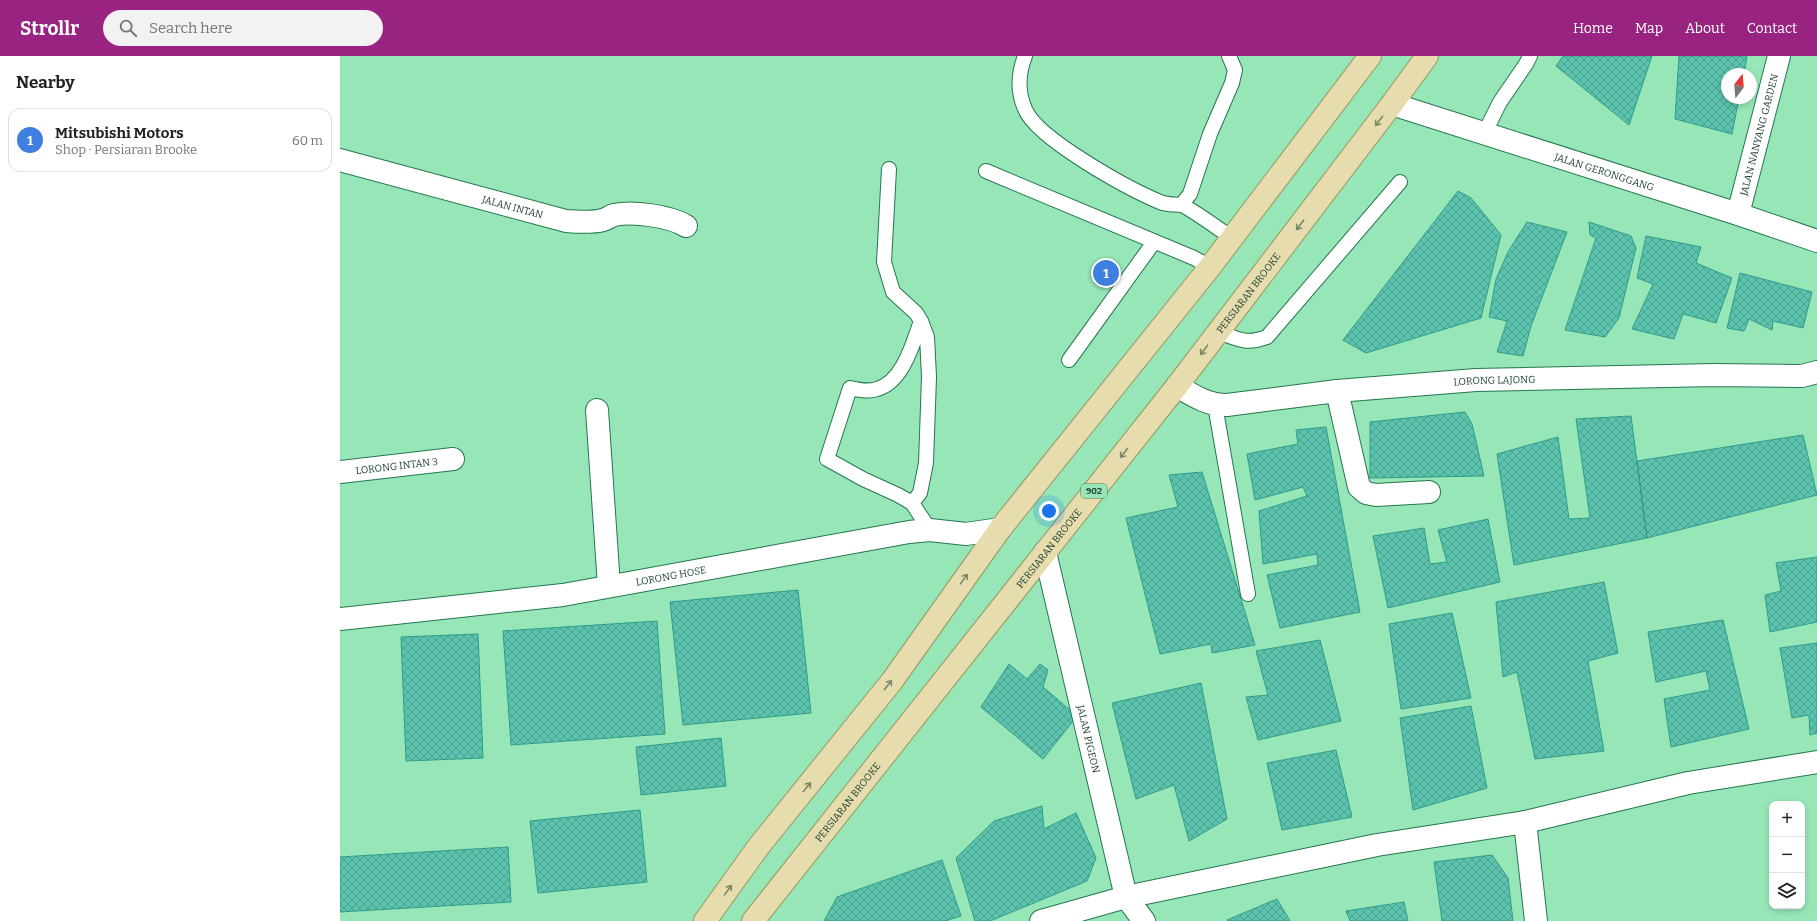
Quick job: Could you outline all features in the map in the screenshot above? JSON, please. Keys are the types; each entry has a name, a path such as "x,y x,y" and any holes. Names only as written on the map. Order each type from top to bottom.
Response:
{"main road":[{"path":"705,921 759,846 892,681 1000,529 1210,267 1370,56"},
{"name":"PERSIARAN BROOKE","path":"754,921 1177,386 1427,56"}],"street":[{"name":"JALAN NANYANG GARDEN","path":"1738,214 1779,56"},
{"name":"JALAN GERONGGANG","path":"1392,104 1738,214 1817,241"},
{"name":"JALAN INTAN","path":"340,160 566,221 586,222 604,220 614,215 642,215 678,221 686,226"},
{"name":"LORONG LAJONG","path":"1177,386 1200,400 1214,405 1227,406 1337,391 1476,380 1714,375 1802,376 1817,372"},
{"path":"1337,391 1359,487 1366,493 1376,495 1429,492"},
{"path":"597,410 609,586"},
{"name":"LORONG INTAN 3","path":"340,472 453,459"},
{"name":"LORONG HOSE","path":"340,619 563,595 909,532 930,530 966,534 1000,529"},
{"name":"JALAN PIGEON","path":"1045,552 1126,897 1144,921"},
{"path":"1042,921 1126,897 1378,845 1525,822 1688,783 1817,762"},
{"path":"1525,822 1536,921"}],"lane":[{"path":"1024,56 1018,85 1025,110 1043,132 1102,172 1145,196 1168,205 1182,204 1232,238"},
{"path":"1182,204 1190,194 1210,134 1232,82 1235,70 1229,56"},
{"path":"1484,134 1500,102 1530,56"},
{"path":"889,169 884,262 893,292 916,313 921,321 927,337 929,377 926,456 920,493 912,503"},
{"path":"986,171 1194,258 1210,267"},
{"path":"1218,332 1242,341 1252,342 1267,337 1400,182"},
{"path":"1069,360 1154,242"},
{"path":"921,321 909,356 893,379 878,389 863,391 850,388 827,459 862,479 912,503 930,530"},
{"path":"1214,405 1248,594"}],"building":[{"path":"1563,56 1652,56 1629,125 1556,66"},
{"path":"1679,56 1747,56 1745,68 1721,68 1721,104 1738,104 1732,134 1675,119"},
{"path":"1458,191 1471,198 1501,235 1481,318 1366,353 1343,340"},
{"path":"1527,222 1567,232 1531,326 1523,356 1497,352 1507,321 1489,317 1496,279 1508,252"},
{"path":"1589,222 1631,236 1636,248 1619,318 1605,337 1565,330 1596,238 1590,235"},
{"path":"1646,236 1701,247 1696,263 1732,278 1716,323 1683,314 1674,339 1632,329 1653,284 1637,278"},
{"path":"1740,273 1812,292 1803,328 1773,321 1772,330 1749,319 1744,331 1727,328"},
{"path":"1465,412 1472,424 1484,476 1370,478 1370,422"},
{"path":"1631,416 1647,538 1514,565 1497,454 1558,437 1569,519 1590,518 1576,419"},
{"path":"1326,427 1360,612 1280,628 1267,575 1318,565 1317,554 1263,564 1259,511 1307,496 1303,487 1255,500 1247,454 1298,444 1296,430"},
{"path":"1803,435 1817,495 1647,538 1637,461"},
{"path":"1202,472 1255,645 1212,653 1211,644 1160,654 1126,518 1178,507 1169,475"},
{"path":"1488,519 1500,582 1388,608 1373,536 1424,528 1430,564 1447,562 1438,530"},
{"path":"1817,557 1817,622 1770,632 1765,595 1781,591 1776,563"},
{"path":"1604,582 1618,653 1588,661 1604,751 1535,759 1517,672 1503,677 1496,602"},
{"path":"798,590 811,713 683,725 670,602"},
{"path":"1452,613 1471,698 1401,709 1389,624"},
{"path":"1723,620 1749,729 1671,747 1664,699 1710,690 1706,671 1656,682 1648,632"},
{"path":"657,621 665,734 511,745 503,631"},
{"path":"478,634 483,758 406,761 401,637"},
{"path":"1320,640 1341,721 1258,740 1246,697 1268,695 1256,651"},
{"path":"1817,643 1817,733 1810,735 1809,715 1792,718 1780,648"},
{"path":"1009,664 1027,679 1040,664 1048,670 1043,687 1077,716 1043,759 981,707"},
{"path":"1201,683 1227,819 1189,841 1174,785 1136,799 1112,703"},
{"path":"1471,706 1487,788 1413,810 1400,718"},
{"path":"721,738 726,786 641,795 636,747"},
{"path":"1336,750 1352,817 1282,830 1267,763"},
{"path":"1042,806 1044,829 1076,813 1096,858 1087,881 990,921 975,921 956,858 994,821"},
{"path":"640,810 647,882 538,893 530,821"},
{"path":"508,847 511,902 340,912 340,857"},
{"path":"1492,855 1508,878 1513,921 1442,921 1434,862"},
{"path":"942,860 961,916 945,921 824,921 837,897"},
{"path":"1277,899 1290,921 1227,920"},
{"path":"1404,902 1408,921 1350,921 1346,911"}],"place":[{"name":"Mitsubishi Motors","path":"1106,273"}]}
